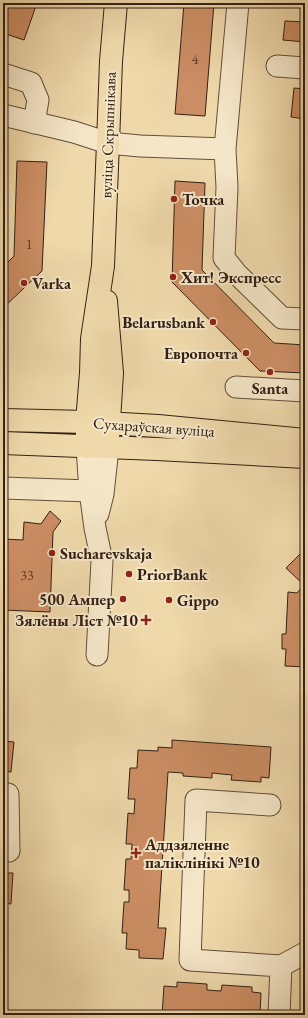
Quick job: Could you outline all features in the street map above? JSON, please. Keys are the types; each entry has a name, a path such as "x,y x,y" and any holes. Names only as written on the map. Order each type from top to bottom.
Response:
{"main road":[{"name":"вуліца Скрыпнікава","path":"87,447 92,339 103,266 111,61 116,3"},
{"name":"вуліца Скрыпнікава","path":"103,266 112,373 108,448"},
{"name":"Сухараўская вуліца","path":"3,420 87,422 158,426 305,440"},
{"name":"Сухараўская вуліца","path":"3,443 305,457"}],"lane":[{"path":"238,3 225,148 227,187 224,258 237,274 282,318 305,319"},
{"path":"277,66 305,68"},
{"path":"3,74 31,83 38,100 34,123"},
{"path":"3,116 74,132 108,143 140,146 225,148"},
{"path":"236,387 305,391"},
{"path":"87,447 90,491 95,528 102,561 97,655"},
{"path":"95,528 103,494 108,448"},
{"path":"3,488 90,491"},
{"path":"3,793 8,794 8,851 3,851"},
{"path":"270,805 196,800 190,960 282,966 305,953"},
{"path":"280,1015 282,966"}],"building":[{"path":"3,3 37,3 24,40 3,33"},
{"path":"184,3 214,3 205,116 175,114"},
{"path":"285,21 305,22 305,42 283,40"},
{"path":"294,88 305,89 305,119 291,117"},
{"path":"17,161 47,162 42,271 3,308 3,267 14,256"},
{"path":"175,181 205,183 202,270 274,343 305,345 305,373 260,371 172,282"},
{"path":"50,511 61,521 53,532 50,612 3,610 3,539 23,540 24,522 41,524"},
{"path":"305,549 305,667 285,666 286,649 282,649 282,634 286,634 288,592 297,593 304,585 286,568"},
{"path":"3,735 4,741 14,742 11,772 3,771"},
{"path":"172,740 271,747 269,778 261,777 261,782 231,780 232,775 212,773 212,778 183,776 183,773 168,772 158,928 166,928 163,959 139,958 139,950 126,949 127,933 122,933 124,902 129,902 129,890 124,890 126,859 131,859 132,844 126,844 128,813 134,814 135,799 128,799 130,768 137,768 138,750 158,751 158,747 172,748"},
{"path":"3,873 13,873 11,904 3,903"},
{"path":"177,982 207,984 207,990 221,991 222,985 252,987 252,992 261,993 260,1015 162,1015 164,986 177,987"},
{"path":"3,1007 6,1007 5,1015 3,1015"}],"place":[{"name":"Точка","path":"174,199"},
{"name":"Хит! Экспресс","path":"173,277"},
{"name":"Varka","path":"24,283"},
{"name":"Belarusbank","path":"213,322"},
{"name":"Европочта","path":"246,353"},
{"name":"Santa","path":"270,372"},
{"name":"Sucharevskaja","path":"52,553"},
{"name":"PriorBank","path":"129,574"},
{"name":"500 Ампер","path":"123,599"},
{"name":"Gippo","path":"169,600"},
{"name":"Зялёны Ліст №10","path":"146,620"},
{"name":"Аддзяленне паліклінікі №10","path":"136,853"}]}
